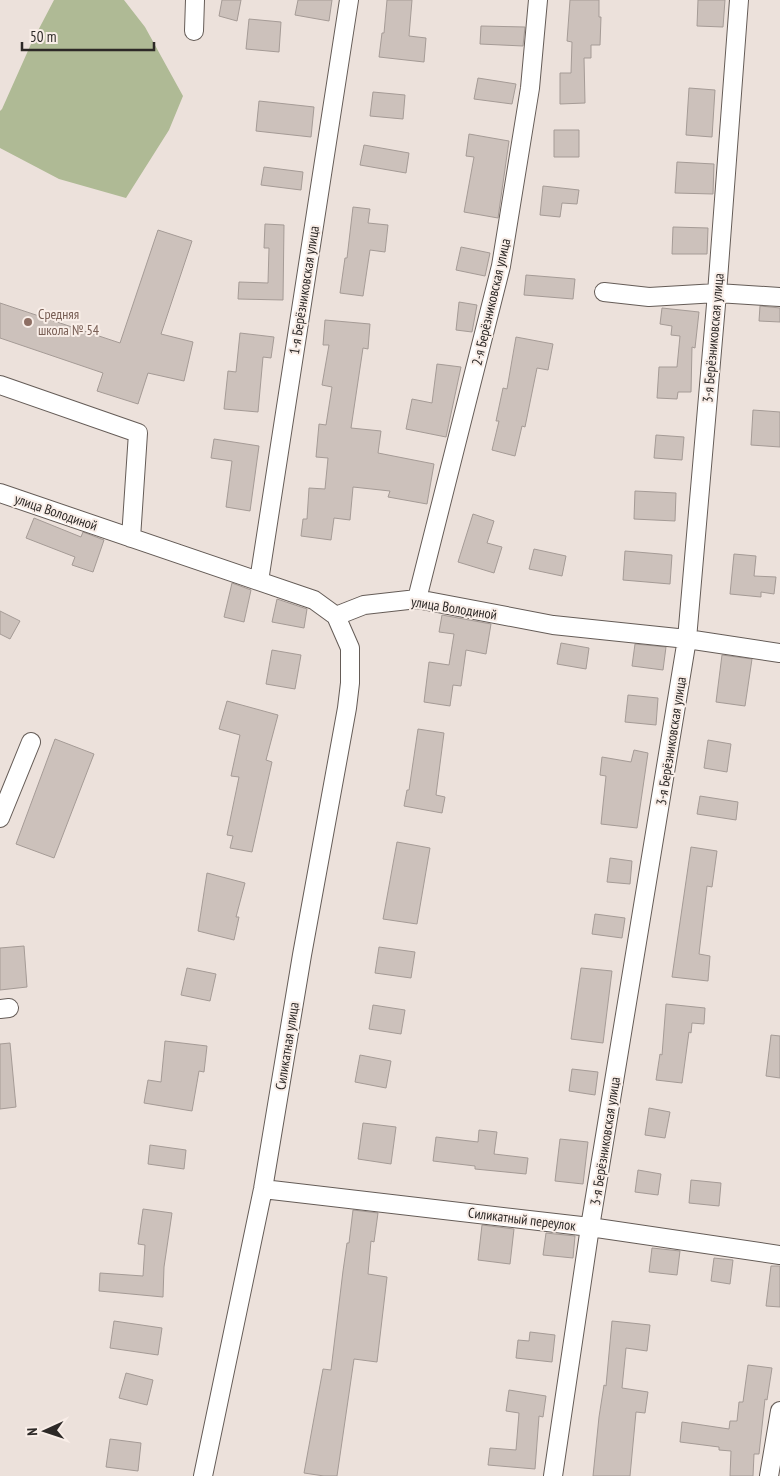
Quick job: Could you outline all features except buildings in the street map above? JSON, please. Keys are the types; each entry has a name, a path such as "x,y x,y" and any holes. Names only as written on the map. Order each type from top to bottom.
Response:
{"street":[{"path":"194,31 195,0"},
{"name":"1-я Берёзниковская улица","path":"259,581 349,0"},
{"name":"2-я Берёзниковская улица","path":"417,599 501,266 530,88 538,0"},
{"name":"3-я Берёзниковская улица","path":"553,1476 590,1227 687,639 717,293 739,0"},
{"path":"604,292 649,298 717,293 780,297"},
{"path":"0,385 138,434 131,538"},
{"name":"улица Володиной","path":"0,493 314,600 336,616 364,605 417,599 553,625 687,639 780,653"},
{"name":"Силикатная улица","path":"203,1476 263,1189 350,683 350,648 336,616"},
{"path":"0,818 31,742"},
{"name":"Силикатный переулок","path":"263,1189 590,1227 780,1256"},
{"path":"769,1476 780,1411"}],"green space":[{"path":"54,0 124,0 145,27 183,96 169,130 126,198 59,179 0,148 0,111"}],"place":[{"name":"Средняя школа № 54","path":"28,322"}]}
